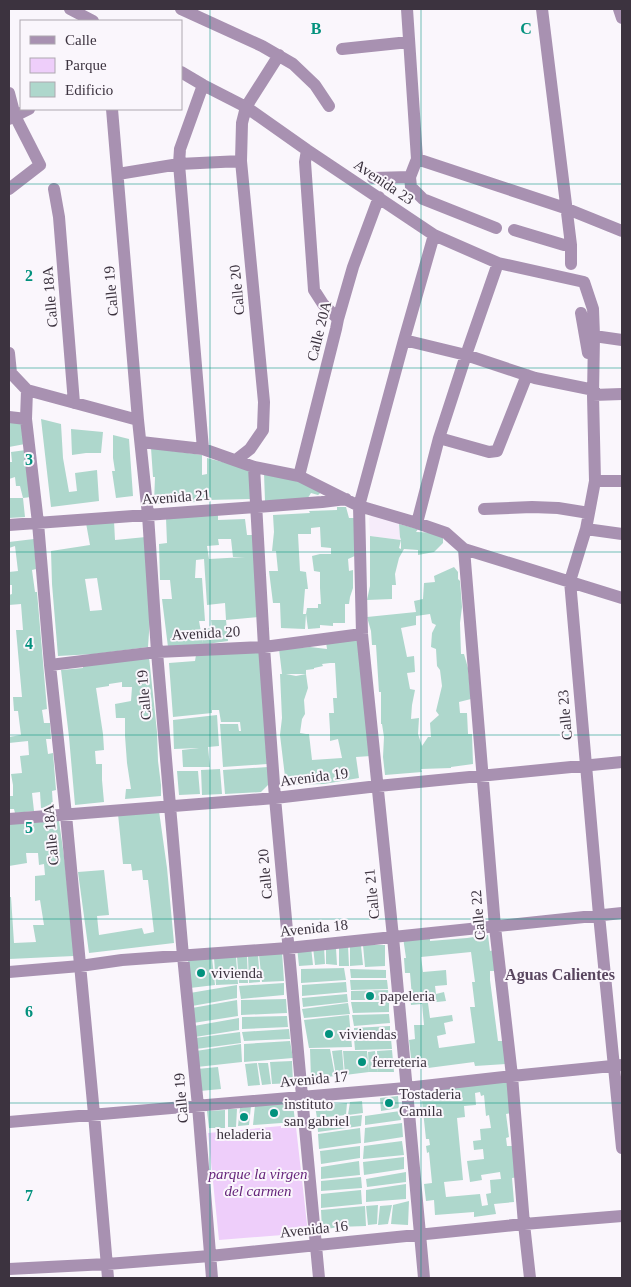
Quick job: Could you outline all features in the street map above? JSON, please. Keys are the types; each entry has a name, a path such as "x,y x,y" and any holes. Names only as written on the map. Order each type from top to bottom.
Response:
{"street":[{"path":"181,9 262,46 293,64 314,85 329,106"},
{"path":"407,9 417,159 410,177 411,188 423,199 496,228"},
{"path":"542,9 571,245 571,264"},
{"path":"619,9 622,18"},
{"path":"69,13 90,20"},
{"path":"342,49 409,42"},
{"path":"246,107 279,55"},
{"name":"Avenida 23","path":"182,73 246,107 434,236 498,263 584,282"},
{"path":"203,85 180,149 178,164 203,449"},
{"path":"9,93 12,118 40,165 9,189"},
{"name":"Calle 20","path":"236,460 250,449 263,430 264,402 241,161 242,123 246,107"},
{"path":"12,118 27,110"},
{"name":"Calle 19","path":"112,110 138,420 148,515 170,806 212,1278"},
{"path":"307,150 305,162 314,290 323,304 338,319"},
{"path":"417,159 565,208 622,231"},
{"path":"118,174 178,164 241,161"},
{"path":"373,178 410,177"},
{"name":"Calle 18A","path":"54,189 59,217 74,402"},
{"name":"Calle 20A","path":"299,476 338,319 353,267 379,197"},
{"path":"514,230 564,245 571,245"},
{"name":"Calle 21","path":"424,1278 393,937 362,634 360,506 434,236"},
{"path":"417,523 439,438 498,263"},
{"name":"Calle 23","path":"584,282 587,311 594,336 595,481 586,529 570,581 599,915 618,1066 622,1148"},
{"path":"587,311 594,388"},
{"path":"594,336 622,340"},
{"path":"404,340 466,355 527,375 622,394"},
{"path":"9,353 10,372 27,390 138,420"},
{"path":"439,438 490,452 497,451 527,375"},
{"name":"Calle 18A","path":"27,390 26,419 66,815 108,1278"},
{"path":"9,416 26,419"},
{"path":"141,442 203,449 254,467 299,476 360,506 446,533 464,549 622,598"},
{"name":"Calle 20","path":"254,467 275,798 319,1278"},
{"path":"595,481 622,481"},
{"name":"Avenida 21","path":"9,525 257,508 346,498"},
{"path":"484,509 532,507 558,508 589,513"},
{"path":"586,529 622,534"},
{"name":"Calle 22","path":"464,549 495,927 512,1076 530,1278"},
{"name":"Avenida 20","path":"50,665 157,652 264,647 362,634"},
{"name":"Avenida 19","path":"9,819 275,798 622,762"},
{"name":"Avenida 18","path":"9,972 80,966 122,960 288,948 622,914"},
{"name":"Avenida 17","path":"9,1122 406,1088 618,1066"},
{"name":"Avenida 16","path":"9,1269 210,1256 420,1234 622,1216"}],"shaded area":[{"path":"375,513 399,524 401,540 370,536 369,518"}],"green space":[{"name":"parque la virgen del carmen","path":"281,1126 281,1128 296,1127 308,1233 219,1240 208,1133"}],"building":[{"path":"9,419 24,421 25,444 9,447"},
{"path":"41,419 61,424 63,458 69,492 77,491 75,473 97,470 99,501 51,507"},
{"path":"71,429 103,432 101,453 72,455"},
{"path":"113,435 129,439 133,496 116,498 112,471 115,471"},
{"path":"151,448 202,455 202,475 207,474 207,458 250,469 250,499 154,504 155,477 153,477"},
{"path":"26,450 31,497 23,498 20,486 16,486 15,477 9,479 9,462 12,462 11,452"},
{"path":"264,473 325,489 318,495 311,493 306,501 265,501"},
{"path":"9,498 23,498 25,517 9,518"},
{"path":"337,507 346,507 349,518 354,518 357,555 348,559 349,571 353,570 353,588 349,604 345,604 345,623 333,623 333,626 320,625 320,628 308,629 306,614 305,629 281,628 280,603 273,603 269,571 278,571 276,551 272,551 273,515 310,513 309,511 337,510","holes":["320,527 321,547 331,548 331,554 312,556 314,571 320,572 321,604 318,604 318,608 307,608 306,614 303,614 305,589 308,589 306,572 300,571 298,534 311,534 311,528"]},
{"path":"218,514 218,520 245,519 247,535 254,535 258,617 226,620 228,641 204,646 168,647 162,599 172,599 170,580 160,580 159,544 167,543 166,518","holes":["218,539 231,539 233,557 245,557 209,559 207,546 219,545","204,559 207,605 225,603 226,620 211,620 212,628 202,629 203,643 199,621 205,621 202,578 195,578 196,560"]},
{"path":"114,521 115,540 146,537 150,618 148,647 95,654 58,656 51,551 90,545 86,523","holes":["97,578 102,610 90,611 85,579"]},
{"path":"399,524 418,529 416,532 443,533 443,543 434,552 418,555 418,550 404,549 399,558 395,574 396,585 392,585 392,599 367,600 370,586 370,536 401,540"},
{"path":"34,539 36,569 32,570 35,592 37,592 47,709 42,710 44,723 50,723 51,739 46,739 48,754 53,753 56,790 52,791 53,807 41,808 40,792 32,793 34,811 15,813 14,809 9,809 9,796 13,796 11,774 22,773 20,756 29,755 28,741 9,743 9,737 21,735 18,711 14,711 13,697 22,697 16,630 23,630 21,604 9,605 12,585 9,585 9,572 18,571 15,546 9,548 9,542"},
{"path":"454,567 458,572 458,579 460,581 462,607 460,623 461,654 464,654 468,668 471,699 459,702 460,713 467,713 468,734 472,734 473,764 451,768 421,769 422,772 385,775 383,757 384,737 381,724 381,692 379,692 376,645 372,645 367,617 416,612 414,601 423,599 424,583 435,582 434,576","holes":["430,614 432,623 436,625 432,633 431,647 436,649 437,666 440,670 442,686 436,711 439,715 430,723 431,737 428,737 422,746 418,734 419,718 411,719 415,690 410,689 407,673 415,672 414,656 407,657 401,628 416,625 416,616"]},
{"path":"359,638 371,756 356,757 359,778 324,784 286,785 280,735 282,718 280,674 282,674 279,649 310,647 327,649 326,642","holes":["335,663 337,698 333,698 334,713 329,713 330,741 338,739 342,758 312,760 309,734 300,733 302,719 305,714 304,700 308,688 306,670 323,666 322,664","286,674 306,674 296,676"]},
{"path":"260,650 267,764 223,767 220,724 238,724 239,731 241,731 240,722 221,722 219,710 212,710 212,713 173,717 169,663 195,661 196,655"},
{"path":"149,657 157,732 161,796 125,799 126,789 131,789 127,763 125,718 116,718 115,704 131,701 132,687 122,687 122,682 96,688 104,750 95,751 96,764 102,764 104,802 75,805 61,670 83,668 83,664"},
{"path":"217,715 219,746 208,747 210,767 183,767 182,750 199,748 174,749 173,720"},
{"path":"268,767 269,784 261,792 225,794 223,770"},
{"path":"220,769 222,794 202,795 201,770"},
{"path":"177,771 198,771 200,794 179,795"},
{"path":"159,811 167,868 174,943 89,953 78,872 104,870 109,915 97,916 99,935 142,928 144,934 154,932 148,880 143,880 142,870 132,871 131,864 123,864 118,814"},
{"path":"59,821 74,956 9,959 9,897 11,897 14,943 36,942 33,925 44,925 40,900 35,901 35,876 45,875 44,864 39,865 38,853 26,853 27,863 9,866 9,824"},
{"path":"430,935 430,941 488,935 490,951 494,950 497,971 490,971 490,980 498,1041 505,1041 506,1064 475,1066 474,1062 428,1068 427,1065 421,1066 420,1058 411,1058 409,1040 415,1039 414,1025 424,1025 422,1004 411,1005 410,973 405,973 404,958 406,958 403,937","holes":["471,952 475,982 472,982 475,1007 470,1007 475,1043 439,1048 437,1036 446,1034 444,1023 453,1021 452,1015 430,1018 428,1003 446,1001 444,992 436,994 435,986 447,985 446,970 423,972 421,957"]},
{"path":"350,945 361,946 363,965 350,966"},
{"path":"363,945 385,945 385,966 365,967"},
{"path":"339,946 348,946 349,966 339,966"},
{"path":"297,947 311,947 313,965 299,966"},
{"path":"313,947 324,947 325,964 315,965"},
{"path":"326,947 336,948 337,965 326,964"},
{"path":"282,952 284,981 262,982 259,955"},
{"path":"258,955 260,982 249,983 248,956"},
{"path":"247,956 248,983 239,983 237,957"},
{"path":"236,957 238,984 216,985 214,958"},
{"name":"vivienda","path":"212,958 215,985 190,988 188,960"},
{"path":"344,968 346,980 301,983 301,969"},
{"path":"350,969 386,970 386,978 351,978"},
{"path":"350,980 387,980 388,989 351,990"},
{"path":"346,982 347,992 302,996 302,985"},
{"path":"284,983 284,995 241,999 239,986"},
{"path":"237,985 237,998 192,1006 190,993"},
{"name":"papeleria","path":"388,990 389,1000 351,1000 351,991"},
{"path":"347,994 348,1002 303,1007 302,998"},
{"path":"286,999 287,1013 241,1015 241,1000"},
{"path":"237,1000 238,1016 193,1023 192,1008"},
{"path":"351,1002 389,1002 389,1012 353,1013"},
{"path":"348,1003 350,1014 304,1018 302,1009"},
{"path":"389,1014 390,1023 354,1026 352,1015"},
{"name":"viviendas","path":"349,1015 352,1047 309,1048 304,1020"},
{"path":"287,1016 288,1027 242,1029 242,1017"},
{"path":"239,1018 239,1030 195,1037 194,1026"},
{"path":"390,1026 390,1036 354,1037 354,1028"},
{"path":"289,1029 290,1039 244,1041 242,1032"},
{"path":"240,1032 241,1043 196,1049 195,1038"},
{"path":"354,1038 391,1039 392,1049 355,1050"},
{"path":"290,1041 293,1058 244,1062 244,1044"},
{"path":"241,1044 242,1062 197,1067 196,1051"},
{"path":"310,1049 330,1049 335,1076 311,1079"},
{"path":"342,1050 344,1075 336,1076 332,1051"},
{"path":"392,1050 394,1072 378,1072 377,1051"},
{"path":"343,1051 367,1051 369,1072 345,1075"},
{"path":"375,1051 378,1072 369,1072 368,1052"},
{"path":"292,1061 293,1083 272,1084 270,1062"},
{"path":"257,1063 260,1085 248,1086 245,1064"},
{"path":"258,1063 268,1063 271,1084 262,1085"},
{"path":"218,1067 221,1089 200,1091 197,1069"},
{"path":"508,1081 511,1113 506,1114 509,1137 506,1138 507,1146 515,1146 519,1177 512,1178 514,1202 494,1204 496,1214 474,1217 474,1212 435,1215 434,1200 426,1201 424,1184 432,1183 429,1152 427,1153 426,1146 430,1145 429,1139 426,1139 421,1092","holes":["480,1092 481,1096 484,1095 486,1116 489,1115 491,1128 480,1129 481,1140 473,1141 474,1150 483,1149 484,1159 467,1161 470,1182 482,1180 481,1175 500,1172 501,1179 490,1180 491,1193 486,1194 488,1205 482,1206 480,1194 446,1197 444,1182 463,1180 457,1118 465,1117 464,1106 476,1105 475,1093"]},
{"name":"Tostaderia Camila","path":"398,1096 399,1108 381,1111 380,1098"},
{"path":"362,1101 363,1113 348,1115 350,1102"},
{"name":"instituto san gabriel","path":"293,1103 295,1122 253,1125 255,1105"},
{"path":"347,1103 346,1115 317,1118 315,1106"},
{"name":"heladeria","path":"251,1106 249,1125 238,1126 240,1108"},
{"path":"228,1109 237,1109 236,1127 228,1127"},
{"path":"225,1110 225,1128 209,1128 207,1111"},
{"path":"400,1111 401,1120 365,1125 365,1116"},
{"path":"362,1115 361,1126 318,1132 317,1120"},
{"path":"402,1123 403,1137 364,1143 365,1128"},
{"path":"360,1128 361,1143 319,1149 318,1134"},
{"path":"402,1141 404,1155 363,1159 364,1146"},
{"path":"360,1146 360,1158 321,1164 320,1151"},
{"path":"404,1157 404,1169 364,1175 363,1162"},
{"path":"359,1161 360,1175 321,1179 321,1167"},
{"path":"406,1172 406,1182 367,1187 366,1179"},
{"path":"361,1177 362,1188 321,1191 321,1181"},
{"path":"406,1184 406,1199 366,1202 366,1190"},
{"path":"361,1190 362,1204 321,1208 321,1194"},
{"path":"409,1201 408,1225 391,1224 393,1205"},
{"path":"378,1205 377,1224 368,1225 366,1206"},
{"path":"392,1205 388,1224 378,1225 380,1206"},
{"path":"365,1206 366,1226 338,1227 322,1230 321,1210"}],"place":[{"name":"vivienda","path":"201,973"},
{"name":"papeleria","path":"370,996"},
{"name":"viviendas","path":"329,1034"},
{"name":"ferreteria","path":"362,1062"},
{"name":"Tostaderia Camila","path":"389,1103"},
{"name":"instituto san gabriel","path":"274,1113"},
{"name":"heladeria","path":"244,1117"}],"district":[{"name":"Aguas Calientes","path":"560,974"}]}
